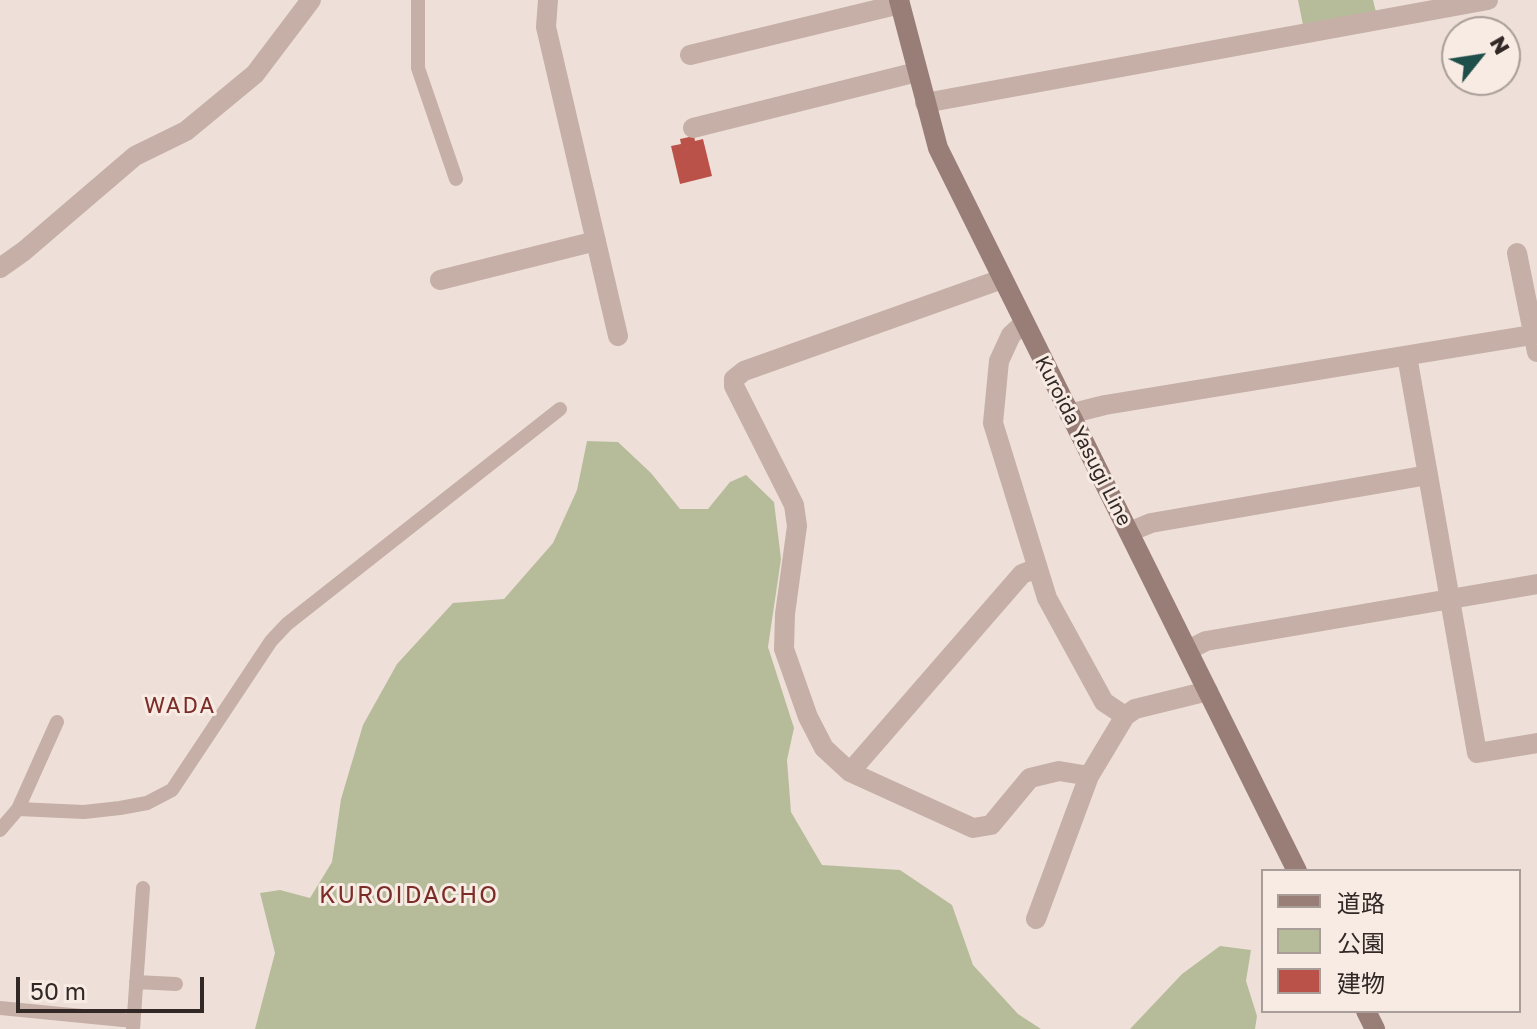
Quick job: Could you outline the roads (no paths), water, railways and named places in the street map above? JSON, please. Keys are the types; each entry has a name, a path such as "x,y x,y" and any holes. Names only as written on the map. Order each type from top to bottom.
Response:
{"main road":[{"name":"Kuroida Yasugi Line","path":"899,2 938,148 1296,869"}],"street":[{"path":"0,268 135,156 186,131 255,74 311,0"},
{"path":"548,0 546,27 618,336"},
{"path":"925,103 1488,0"},
{"path":"690,55 899,2"},
{"path":"693,128 917,72"},
{"path":"440,280 596,241"},
{"path":"1069,414 1105,405 1407,356 1536,340 1517,253"},
{"path":"1002,279 744,371 734,379 736,393 794,505 797,526 785,614 784,649 808,717 824,748 850,772 973,828 991,825 1030,778 1059,771 1089,776"},
{"path":"1024,323 1011,335 999,361 993,423 1047,598 1104,702 1125,716"},
{"path":"1407,356 1477,753 1537,743"},
{"path":"1129,532 1151,523 1428,475"},
{"path":"850,772 1022,574 1037,568"},
{"path":"1188,650 1206,641 1537,584"},
{"path":"1036,919 1089,776 1125,716 1135,709 1208,691"}],"lane":[{"path":"418,0 418,68 456,179"},
{"path":"18,809 108,810 147,803 172,790 271,641 287,624 560,409"},
{"path":"0,830 18,809 57,722"},
{"path":"0,1008 133,1025 143,888"},
{"path":"136,982 176,984"}],"district":[{"name":"WADA","path":"180,706"},
{"name":"KUROIDACHO","path":"409,895"}]}
